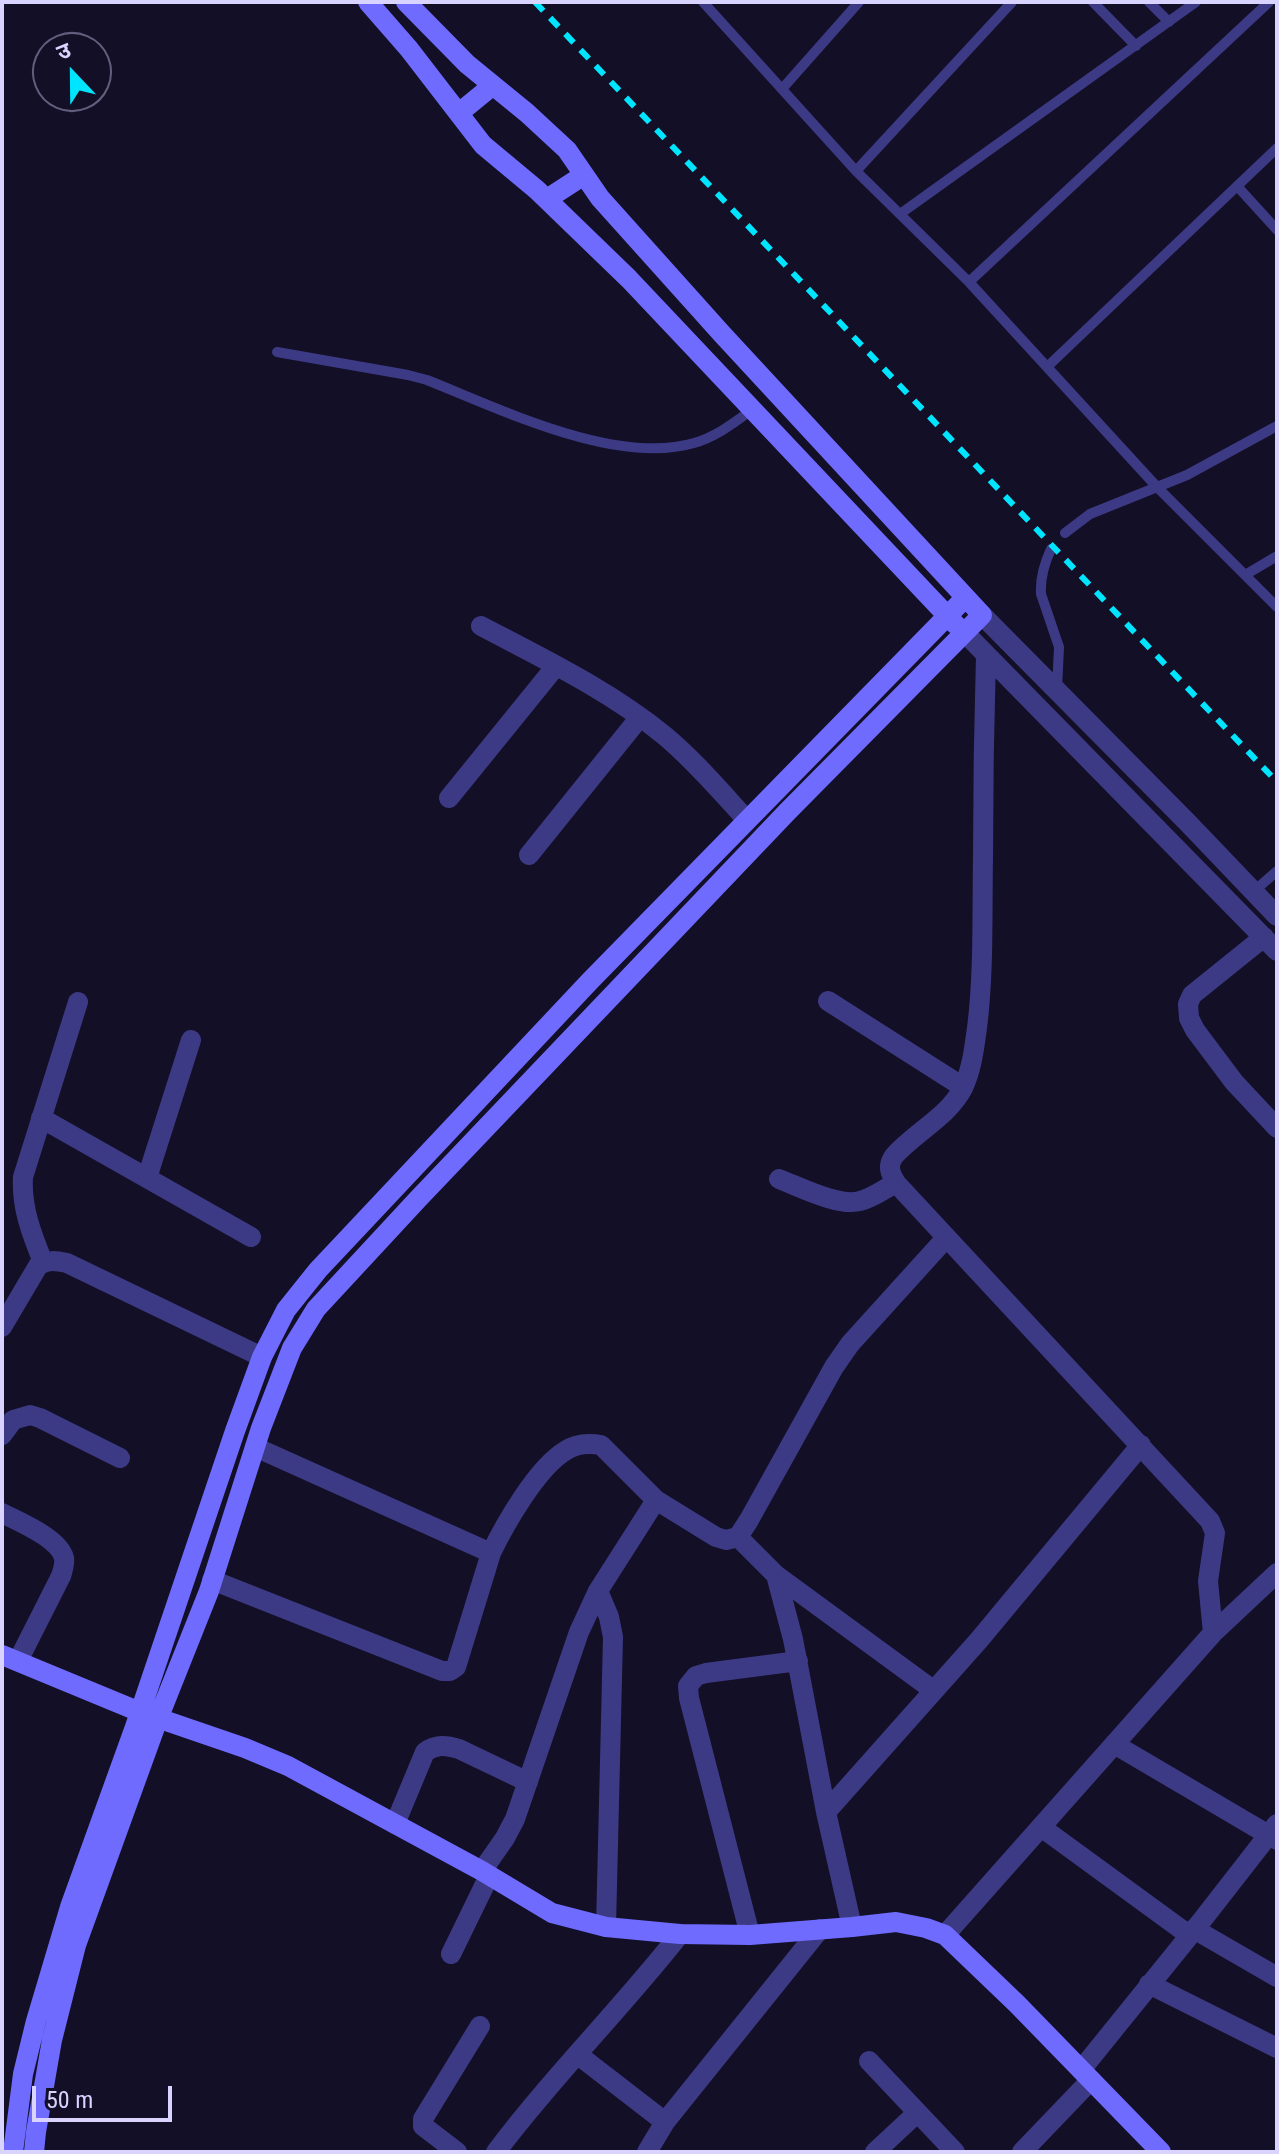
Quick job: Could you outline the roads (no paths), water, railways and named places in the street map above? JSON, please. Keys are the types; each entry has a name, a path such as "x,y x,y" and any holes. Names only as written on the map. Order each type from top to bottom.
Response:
{"main road":[{"path":"368,2 409,49 483,145 547,199 629,279 965,633"},
{"path":"13,2152 23,2074 70,1907 149,1716 212,1580 255,1447 292,1348 316,1309 766,833 982,615 600,198 567,150 467,64 406,2"},
{"path":"459,113 492,86"},
{"path":"547,199 584,175"},
{"path":"34,2152 52,2040 76,1945 235,1431 262,1357 286,1310 318,1270 590,981 965,598"},
{"path":"10,1658 149,1716 288,1766 552,1913 606,1927 680,1934 750,1935 896,1922 945,1935 1161,2152"}],"street":[{"path":"982,615 1277,916"},
{"path":"481,626 556,666 640,717 679,748 747,820"},
{"path":"965,633 1270,944 1202,986 1188,1004 1189,1018 1195,1030 1234,1082 1277,1128"},
{"path":"986,655 982,969 973,1057 963,1087 946,1110 894,1156 890,1162 890,1173 946,1238 1210,1521 1215,1533 1208,1581 1213,1633"},
{"path":"449,798 556,666"},
{"path":"529,855 640,717"},
{"path":"828,1001 963,1087"},
{"path":"43,1262 30,1229 22,1190 25,1168 78,1002"},
{"path":"147,1178 191,1040"},
{"path":"41,1118 251,1237"},
{"path":"779,1179 850,1202 868,1198 896,1183"},
{"path":"212,1580 442,1671 450,1671 456,1667 491,1553 512,1513 548,1464 565,1451 592,1443 601,1445 656,1500 716,1537 726,1540 738,1537 842,1356 946,1238"},
{"path":"2,1327 38,1266 43,1262 58,1261 262,1357"},
{"path":"2,1435 13,1420 30,1415 120,1458"},
{"path":"826,1812 979,1640 1141,1445"},
{"path":"255,1447 491,1553"},
{"path":"451,1954 485,1873 510,1829 579,1632 598,1591 656,1500"},
{"path":"2,1513 55,1543 64,1556 61,1576 10,1658"},
{"path":"738,1537 776,1575 933,1690"},
{"path":"945,1935 1213,1633 1277,1573"},
{"path":"776,1575 798,1661 826,1812 852,1927"},
{"path":"598,1591 613,1637 606,1927"},
{"path":"750,1935 688,1686 696,1676 706,1673 798,1661"},
{"path":"1022,2152 1086,2075 1149,1984 1274,1833 1114,1744"},
{"path":"395,1824 417,1768 425,1752 433,1747 447,1745 459,1749 528,1782"},
{"path":"1041,1827 1192,1932 1277,1977"},
{"path":"647,2152 665,2122 820,1929"},
{"path":"500,2150 551,2082 630,1996 680,1934"},
{"path":"1149,1984 1277,2048"},
{"path":"457,2152 427,2131 423,2119 480,2026"},
{"path":"577,2054 665,2122"},
{"path":"869,2061 955,2152"},
{"path":"875,2152 917,2113"}],"lane":[{"path":"782,89 859,2"},
{"path":"856,171 1012,2"},
{"path":"1093,2 1136,46"},
{"path":"1149,2 1169,22"},
{"path":"900,214 1196,2"},
{"path":"969,282 1269,2"},
{"path":"710,5 856,171 969,282 1157,487 1277,607"},
{"path":"1047,367 1277,148"},
{"path":"1237,186 1277,230"},
{"path":"277,352 408,375 557,431 650,450 694,443 727,427 753,409"},
{"path":"1065,533 1090,514 1187,475 1277,426"},
{"path":"1051,549 1040,585 1059,647 1057,691"},
{"path":"1245,575 1277,556"},
{"path":"1253,892 1277,871"}],"railway":[{"path":"535,2 1277,782"}]}
